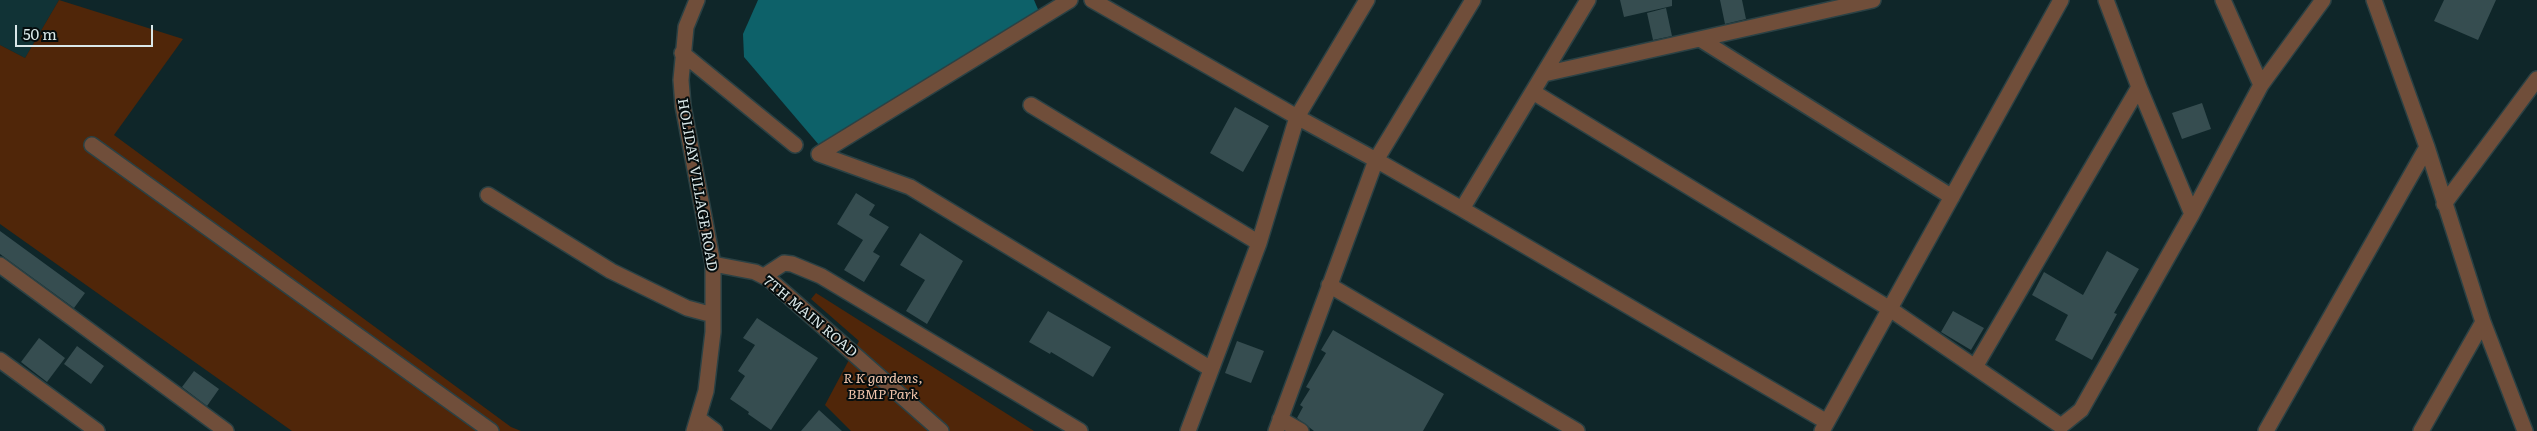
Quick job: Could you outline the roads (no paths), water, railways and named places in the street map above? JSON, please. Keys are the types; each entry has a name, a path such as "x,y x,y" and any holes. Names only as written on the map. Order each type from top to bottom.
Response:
{"street":[{"name":"HOLIDAY VILLAGE ROAD","path":"696,425 706,391 713,315 713,264 683,106 682,53 686,26 697,0"},
{"path":"1070,0 819,154 910,187 1211,369"},
{"path":"1092,0 1462,209 1825,426 2061,0"},
{"path":"1188,431 1259,243 1298,118 1367,0"},
{"path":"1301,431 1278,425 1376,160 1473,0"},
{"path":"1462,209 1588,0"},
{"path":"1544,74 1873,0"},
{"path":"2106,0 2192,214"},
{"path":"2223,0 2261,85"},
{"path":"1533,92 1890,309 2066,429 2081,410 2192,214 2261,85 2323,0"},
{"path":"2374,0 2427,146 2483,322 2525,431"},
{"path":"1700,39 1952,197"},
{"path":"682,53 795,145"},
{"path":"2444,204 2537,79"},
{"path":"1975,367 2139,86"},
{"path":"1031,105 1259,243"},
{"path":"92,145 491,431"},
{"path":"2266,431 2427,146"},
{"path":"488,195 611,271 687,308 713,315"},
{"path":"764,276 784,263 792,264 820,276 1080,431"},
{"name":"7TH MAIN ROAD","path":"713,264 755,272 769,279 940,431"},
{"path":"0,265 226,431"},
{"path":"1329,285 1577,431"},
{"path":"2421,431 2483,322"},
{"path":"0,360 97,431"},
{"path":"696,425 715,431"}],"water":[{"path":"758,0 1034,0 1040,14 819,145 744,57 743,34"}],"park label":[{"name":"R K gardens, BBMP Park","path":"883,388"}]}
